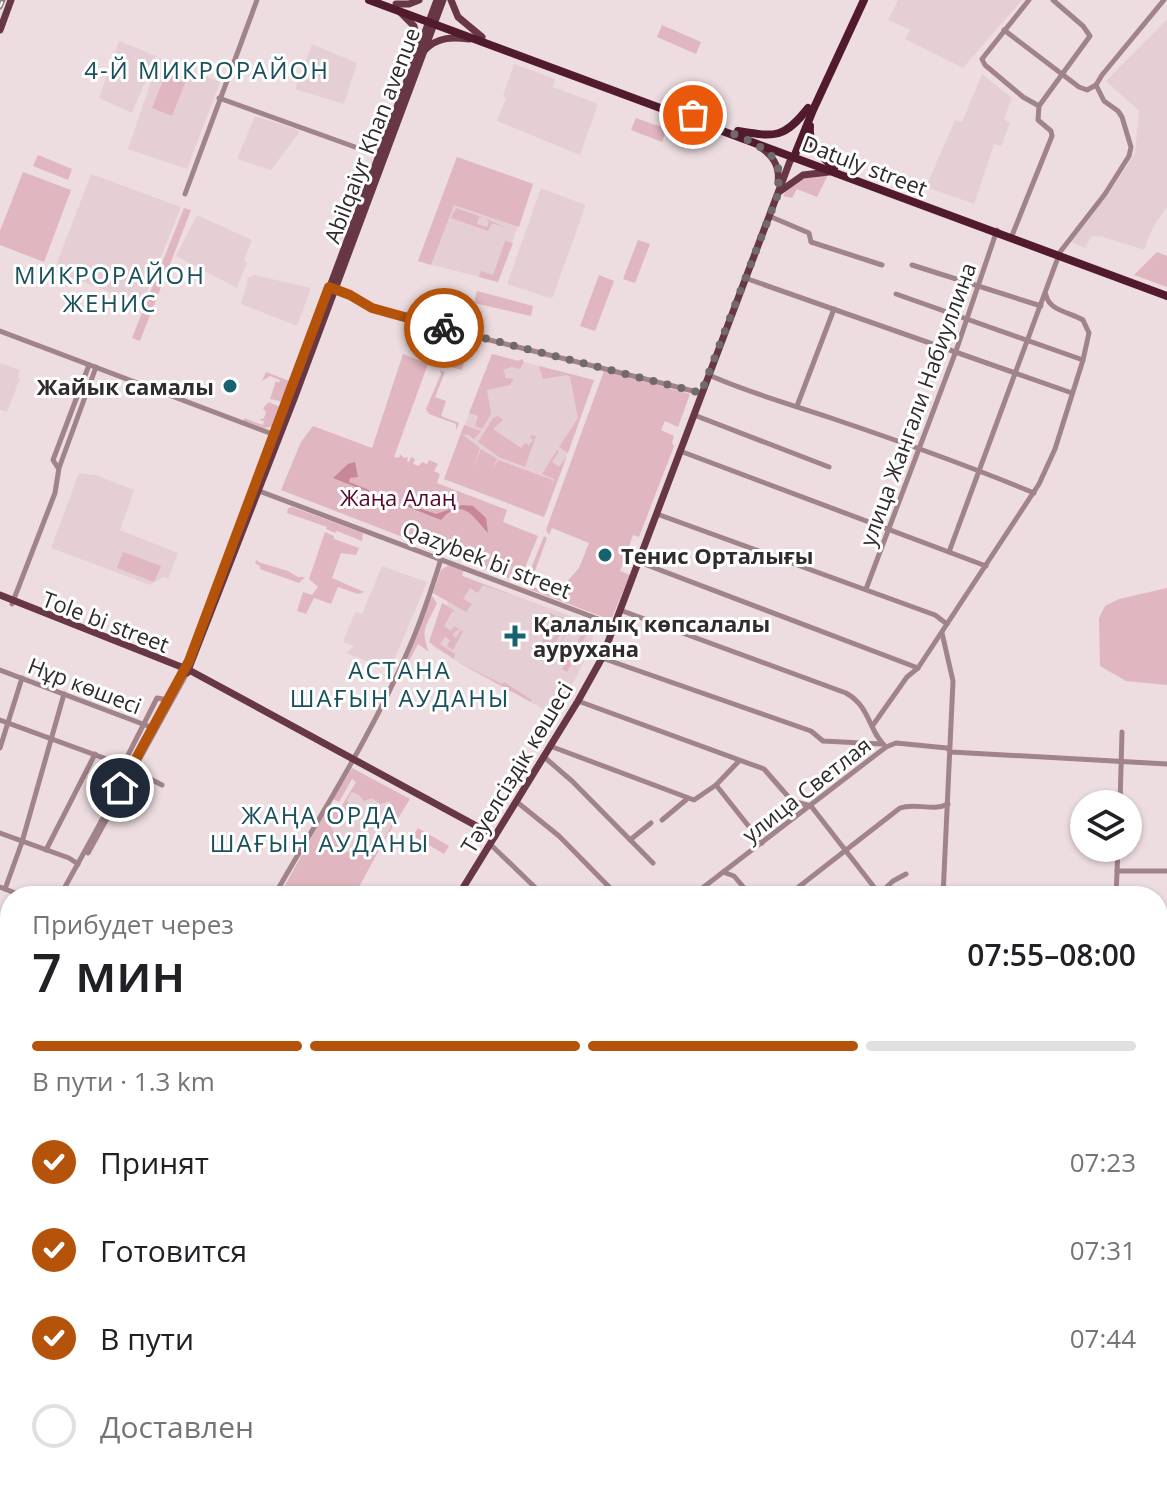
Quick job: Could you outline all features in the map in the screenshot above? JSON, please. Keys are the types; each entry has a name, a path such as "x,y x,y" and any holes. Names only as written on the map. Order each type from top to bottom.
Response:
{"highway":[{"name":"Datuly street","path":"369,0 431,20 1167,294"},
{"name":"Datuly street","path":"384,0 398,8"},
{"path":"792,156 839,44 862,0"},
{"path":"824,81 833,68 862,0"},
{"path":"736,133 768,136 783,133 811,109"},
{"path":"811,109 810,138 815,150 833,170"}],"main road":[{"path":"417,57 417,33 398,8 419,0"},
{"name":"Abilqaiyr Khan avenue","path":"186,671 440,0"},
{"path":"451,0 458,17 481,39"},
{"path":"0,30 11,1"},
{"path":"417,57 443,38 481,39"},
{"path":"736,133 774,159 778,170 778,194"},
{"name":"Тәуелсіздік көшесі","path":"466,886 602,658 792,156"},
{"path":"778,194 803,175 833,170"},
{"name":"Tole bi street","path":"0,597 186,671 492,840"}],"street":[{"path":"185,194 257,0"},
{"path":"1029,0 982,59 1023,97 1039,106"},
{"path":"1011,237 1052,136 1051,131 1038,120 1039,106 1090,36 1053,0"},
{"path":"1004,30 1087,90 1096,85 1164,0"},
{"path":"949,552 1059,255 1123,168 1131,147 1118,111 1104,101 1096,85"},
{"path":"219,98 380,156"},
{"path":"769,216 809,233 811,242 882,265"},
{"name":"улица Жангали Набиуллина","path":"866,589 956,351 997,232"},
{"path":"912,265 1041,306"},
{"path":"745,278 1072,393"},
{"path":"331,287 394,316 701,393"},
{"path":"896,294 1083,360"},
{"name":"улица Светлая","path":"873,725 907,677 918,668 986,567 1034,493 1055,449 1089,337 1088,326 1083,320 1053,307 1046,294"},
{"path":"797,406 834,309"},
{"path":"0,331 277,435"},
{"path":"59,468 53,460 89,365"},
{"path":"13,602 55,493 59,468 96,367"},
{"path":"708,375 751,394 797,406 980,470 1034,493"},
{"path":"693,415 829,467"},
{"path":"680,451 986,567"},
{"name":"Qazybek bi street","path":"256,489 614,625"},
{"path":"657,514 935,615 947,624"},
{"path":"280,886 351,761 409,649 441,559"},
{"path":"639,562 918,668"},
{"path":"620,610 846,693 857,701 884,746"},
{"path":"942,632 953,681 944,886"},
{"path":"602,658 811,731 823,741 884,746"},
{"name":"Нұр көшесі","path":"0,670 144,724 154,731"},
{"name":"Abilqaiyr Khan avenue","path":"154,731 186,671"},
{"name":"Abilqaiyr Khan avenue","path":"68,886 134,771 186,671"},
{"path":"0,748 4,722 22,678"},
{"path":"4,886 22,842 64,694"},
{"path":"123,765 157,698 168,700"},
{"path":"578,701 764,769 792,801 811,806 872,886"},
{"path":"4,722 123,765 162,785"},
{"path":"1121,790 1122,732"},
{"name":"улица Светлая","path":"705,886 884,746 896,743 947,748 951,752 1167,764"},
{"path":"550,746 688,798 700,798 739,761"},
{"path":"46,850 95,754"},
{"path":"543,756 653,863"},
{"name":"Abilqaiyr Khan avenue","path":"67,886 134,771"},
{"path":"716,785 762,843"},
{"path":"662,820 688,798"},
{"path":"517,802 559,836 608,886"},
{"path":"800,886 900,808 909,805 939,808 948,804"},
{"path":"630,840 651,823"},
{"path":"0,833 78,864"},
{"path":"492,840 535,886"},
{"path":"1116,886 1117,862"},
{"path":"1117,871 1167,871"},
{"path":"723,872 734,876 742,886"},
{"path":"888,886 906,874"}],"shaded area":[{"path":"898,0 1022,0 963,68 905,39 910,30 888,20"},
{"path":"1167,19 1167,207 1153,227 1144,250 1100,236 1091,237 1085,248 1071,242 1110,192 1135,153 1139,111 1106,81"},
{"path":"119,41 156,56 132,113 99,98"},
{"path":"312,44 357,63 344,104 295,89"},
{"path":"159,58 220,82 187,169 128,149"},
{"path":"514,64 555,79 553,87 598,104 580,155 497,121"},
{"path":"982,74 1012,98 1004,119 1010,123 1001,146 994,144 974,204 926,187 955,120 962,122"},
{"path":"255,116 298,130 299,133 271,170 237,159"},
{"path":"457,157 533,184 498,282 418,261"},
{"path":"91,174 181,207 142,304 54,271"},
{"path":"541,188 586,205 552,299 507,284"},
{"path":"197,215 252,240 237,288 176,256"},
{"path":"254,275 311,288 297,326 241,304 248,278"},
{"path":"492,354 594,380 544,517 444,479"},
{"path":"0,363 20,370 20,379 7,412 0,410"},
{"path":"355,462 358,477 350,478 349,482 369,492 333,478 348,464"},
{"path":"79,473 96,475 134,490 120,530 178,553 168,579 163,577 150,585 51,548"},
{"path":"407,504 436,514 462,505 473,506 486,518 488,533 462,509 449,513 441,520"},
{"path":"382,566 427,582 390,670 346,653 354,646 343,642 355,612 362,614"},
{"name":"Қалалық көпсалалы аурухана","path":"458,574 597,626 586,658 556,716 432,646"},
{"path":"358,781 403,806 359,886 350,886 329,827"}],"green space":[{"path":"662,25 701,42 696,54 657,37"},
{"path":"167,70 187,78 172,116 152,108"},
{"path":"636,118 667,129 662,142 631,130"},
{"path":"38,155 72,169 68,180 33,166"},
{"path":"457,157 533,184 519,227 454,205 431,265 418,261"},
{"path":"23,172 71,190 44,262 0,245 0,231"},
{"path":"828,175 817,197 797,189 792,198 783,196 802,179"},
{"path":"184,208 191,210 140,341 132,338"},
{"path":"456,208 484,218 479,217 477,224 487,227 489,221 485,218 506,228 492,223 488,231 451,218"},
{"path":"638,240 650,244 635,283 623,279"},
{"path":"505,241 513,243 498,282 479,277 481,271 493,275"},
{"path":"1157,252 1167,256 1167,287 1134,275"},
{"path":"599,275 614,281 595,331 580,326"},
{"path":"477,291 533,306 531,316 474,303"},
{"path":"444,352 465,358 462,370 440,364"},
{"name":"Жаңа Алаң","path":"403,354 428,364 394,457 399,458 400,454 408,457 409,462 411,457 415,459 413,464 419,466 422,462 427,464 429,460 438,464 434,471 440,474 437,483 507,510 503,522 538,536 519,582 281,490 301,442 313,426 372,448"},
{"path":"492,354 518,361 522,359 524,362 520,369 511,367 503,370 504,373 510,371 505,373 505,378 514,379 510,385 487,390 491,414 482,429 475,426 478,416 469,413"},
{"path":"539,366 594,380 568,453 559,447 578,418 570,377 543,379"},
{"path":"440,370 445,372 435,397 446,401 441,416 459,423 456,430 456,424 429,414 426,409"},
{"path":"604,371 690,394 678,427 665,421 661,430 674,436 674,446 639,537 633,535 620,571 630,575 611,620 529,589 526,581 544,536 547,538 531,582 533,587 555,595 579,568 589,543 552,528 549,535 546,530"},
{"path":"266,372 292,382 284,402 270,399 276,381 279,383 280,380 270,376 262,381"},
{"path":"269,402 282,408 274,426 265,428 244,421 244,418 263,425 264,421 259,420 264,418 266,412 263,408"},
{"path":"498,416 503,420 493,429 521,448 533,440 531,435 536,436 525,467 499,457 478,442 493,418"},
{"path":"464,425 481,431 474,439 462,434 480,448 472,472 481,449 497,459 491,473 498,460 553,480 550,492 554,479 542,474 557,450 552,462 559,467 567,456 544,517 444,479"},
{"path":"288,508 363,533 362,541 287,513"},
{"path":"325,532 334,539 359,548 356,555 341,553 332,578 364,592 358,594 338,587 331,604 314,598 306,614 297,611 303,592 312,595 318,587 309,579"},
{"path":"123,552 161,566 154,582 117,568"},
{"path":"257,559 298,577 305,577 299,583 260,569 255,563"},
{"path":"449,565 464,569 462,576 515,596 483,585 478,593 470,588 463,599 472,604 466,612 433,593 441,570"},
{"path":"1167,588 1167,685 1126,681 1100,666 1099,618 1105,606 1119,599"},
{"path":"432,596 437,603 425,631 429,652 418,644 401,676 399,675"},
{"path":"442,603 455,611 444,626 451,631 454,626 459,629 452,635 456,638 463,631 453,650 447,646 450,640 445,637 440,644 455,654 454,659 429,642"},
{"path":"550,613 566,619 568,621 552,649 541,643 544,637 551,641 563,620 555,615 550,623 545,621"},
{"path":"570,623 588,632 567,672 562,669 583,632 572,626 559,645"},
{"path":"456,661 502,684 504,682 531,702"},
{"path":"352,768 410,799 382,844 395,817 390,801 380,804 372,798 364,801 352,792 347,800 351,809 331,827 343,853 365,847 368,849 363,851 364,854 373,853 371,848 379,850 359,886 285,886 330,804 341,807 356,782 352,779 339,802 333,799"},
{"path":"418,828 449,846 444,854 413,836"}],"railway":[{"path":"0,7 3,0"}],"way so far":[{"path":"444,328 701,393 778,194 779,177 777,164 764,150 692,119 693,115"}],"place":[{"name":"Жайык самалы","path":"230,386"},
{"name":"Тенис Орталығы","path":"605,555"},
{"name":"Қалалық көпсалалы аурухана","path":"515,636"}],"district":[{"name":"4-Й МИКРОРАЙОН","path":"207,69"},
{"name":"МИКРОРАЙОН ЖЕНИС","path":"110,288"},
{"name":"АСТАНА ШАҒЫН АУДАНЫ","path":"400,683"},
{"name":"ЖАҢА ОРДА ШАҒЫН АУДАНЫ","path":"320,828"}],"route":[{"path":"120,788 189,661 329,287 394,316 444,328"}]}
